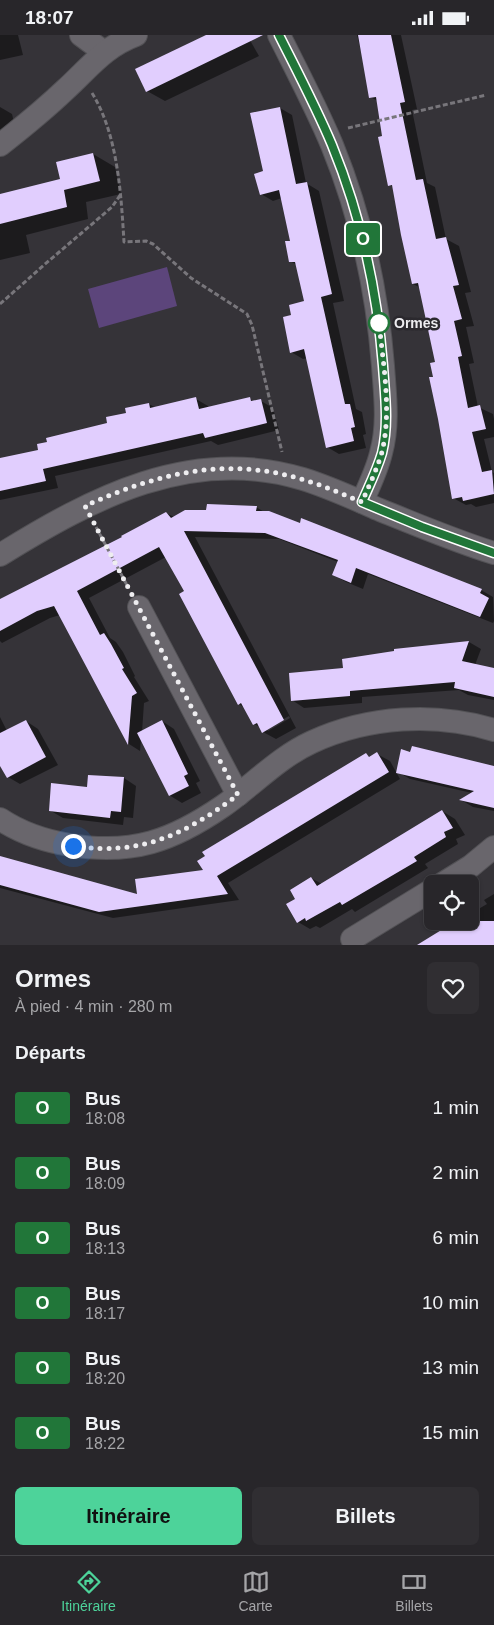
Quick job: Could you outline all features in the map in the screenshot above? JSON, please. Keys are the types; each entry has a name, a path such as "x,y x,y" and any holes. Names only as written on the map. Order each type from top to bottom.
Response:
{"street":[{"path":"82,35 104,52"},
{"path":"0,145 79,77 104,52 120,41 136,35"},
{"path":"279,35 321,120 348,187 363,239 377,305 386,398 386,428 382,452 362,502"},
{"path":"0,555 85,506 133,486 190,471 236,469 288,475 315,483 422,527 494,553"},
{"path":"139,607 238,795"},
{"path":"0,819 25,832 58,843 88,848 119,849 147,845 183,831 238,795 274,765 300,748 352,728 393,721 432,719 456,721 494,731"},
{"path":"456,875 494,847"},
{"path":"352,939 424,895"}],"path":[{"path":"79,77 101,109 108,133 121,192 124,242 146,241 153,244 191,278 247,314 252,325 288,475"},
{"path":"344,129 486,95"},
{"path":"0,304 112,207 121,192"},
{"path":"85,506 139,607"}],"shaded area":[{"path":"167,267 177,306 99,328 88,289"}],"building":[{"path":"206,35 263,35 146,92 135,69"},
{"path":"358,35 391,35 405,102 400,103 416,180 423,179 436,239 446,237 459,285 453,286 462,319 454,321 462,356 458,357 468,408 480,405 486,429 472,432 482,472 492,470 494,494 463,501 462,497 452,499 429,377 433,377 430,363 435,362 418,283 412,284 392,185 388,186 378,137 382,136 376,97 369,98"},
{"path":"280,107 296,184 307,182 332,294 321,297 345,404 350,404 355,427 351,428 354,441 326,448 304,349 290,353 283,317 291,315 289,305 304,301 295,262 289,262 285,241 290,241 279,190 260,195 254,174 263,171 250,113"},
{"path":"93,153 100,181 64,190 67,207 0,224 0,194 60,179 56,162"},
{"path":"196,397 199,409 250,397 251,401 261,399 267,423 205,438 203,433 43,469 46,481 0,491 0,458 38,450 37,444 47,442 46,438 107,423 106,417 126,413 125,408 149,403 150,408"},
{"path":"207,504 257,506 256,511 269,511 300,523 301,518 482,589 480,593 489,598 480,617 356,568 351,583 332,575 338,560 265,533 184,531 284,720 262,733 257,723 253,725 241,703 238,705 179,594 184,591 159,547 77,591 100,635 104,633 124,668 122,669 137,693 132,696 128,745 54,606 37,611 0,631 0,599 122,537 166,512 171,518 185,510 206,510"},
{"path":"469,641 462,661 494,668 494,697 454,688 455,682 350,691 350,696 291,701 289,673 343,668 342,659 394,651 394,649"},
{"path":"26,720 46,757 7,778 0,766 0,733"},
{"path":"162,720 188,774 184,776 189,786 169,796 137,733"},
{"path":"412,746 494,766 494,808 459,800 474,791 396,773 401,749 410,752"},
{"path":"377,752 389,772 217,876 228,894 99,912 0,885 0,856 137,894 135,879 203,870 197,861 205,856 202,852 366,753 369,757"},
{"path":"88,775 124,777 121,812 111,811 110,818 49,811 51,783 87,787"},
{"path":"442,810 453,828 444,832 446,837 414,857 417,861 342,905 340,902 306,921 305,918 297,923 286,904 295,899 290,890 311,877 317,886"},
{"path":"479,921 494,921 494,945 417,945 441,930 479,930"}],"bus line":[{"name":"O","path":"279,35 336,155 348,187 372,276 382,345 386,428 378,465 362,502 422,527 494,553"}],"place":[{"name":"Ormes","path":"379,323"}],"route":[{"path":"73,846 119,849 147,845 183,831 238,795 85,506 117,492 162,477 190,471 221,469 249,470 288,475 315,483 362,502 378,465 386,428 386,398 379,323"}]}
